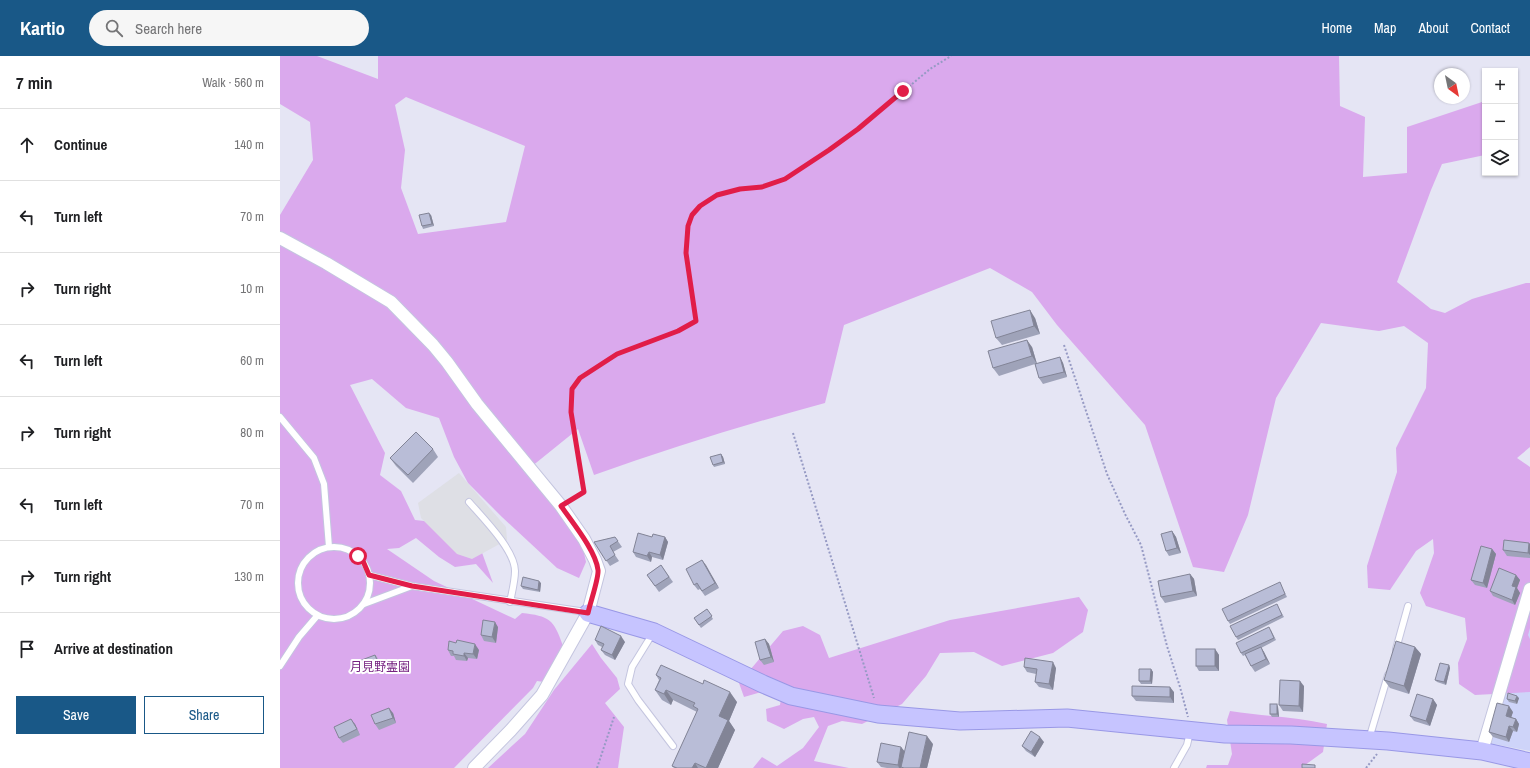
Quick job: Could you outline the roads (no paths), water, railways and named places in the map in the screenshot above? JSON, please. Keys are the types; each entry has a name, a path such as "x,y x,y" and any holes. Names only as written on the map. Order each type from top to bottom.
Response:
{"street":[{"path":"280,238 326,263 391,302 438,350 477,404 561,506 584,539 595,560 599,571 588,613 542,695 474,768"},
{"path":"1482,751 1530,590"},
{"path":"588,613 654,632 791,696 878,714 960,721 1067,718 1225,734 1291,735 1369,740 1482,751 1530,762"}],"lane":[{"path":"280,417 314,458 324,484 329,548"},
{"path":"469,502 510,554 515,570 510,602"},
{"path":"329,548 351,551 363,561 369,575 370,590 364,604 359,610 346,618 331,620 317,616 310,611 301,599 299,592 298,577 300,570 309,557 322,549 329,548"},
{"path":"369,575 412,586 588,613"},
{"path":"364,604 412,586"},
{"path":"1393,658 1408,606"},
{"path":"280,666 299,637 317,616"},
{"path":"654,632 632,667 628,684 638,700 673,746"},
{"path":"1369,740 1391,666"},
{"path":"1174,768 1187,745 1190,730"}],"park label":[{"name":"月見野霊園","path":"380,667"}]}
